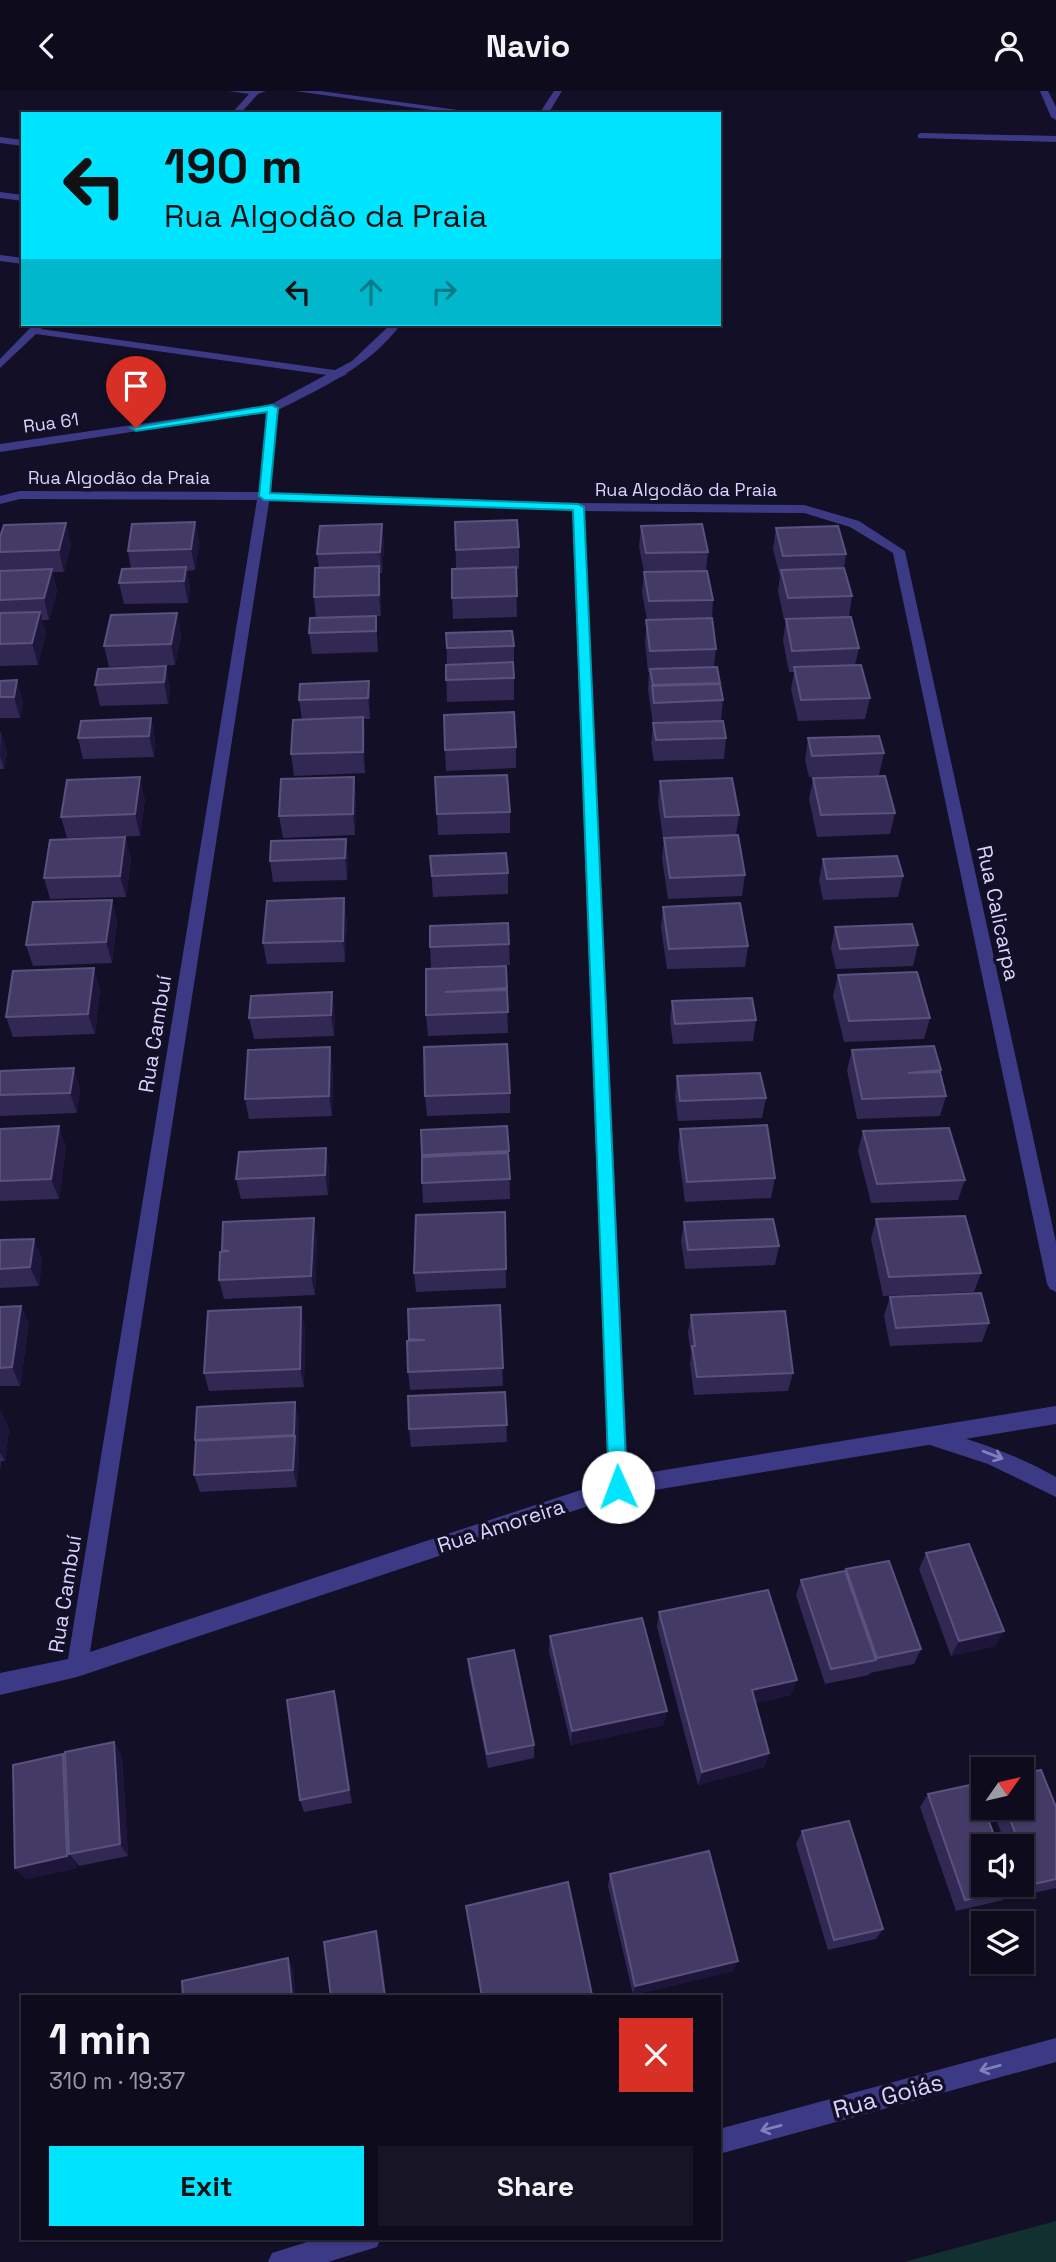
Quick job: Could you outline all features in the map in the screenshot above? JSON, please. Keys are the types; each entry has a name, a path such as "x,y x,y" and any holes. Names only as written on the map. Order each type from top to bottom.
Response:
{"street":[{"path":"233,91 262,91"},
{"path":"237,112 255,91"},
{"path":"299,91 467,112"},
{"path":"544,112 558,91"},
{"path":"1044,91 1056,117"},
{"path":"921,136 1056,139"},
{"path":"0,140 21,143"},
{"path":"0,195 21,198"},
{"path":"0,258 21,261"},
{"name":"Rua 61","path":"0,448 272,408 341,374 385,339 395,326"},
{"path":"0,365 38,327 341,374"},
{"name":"Rua Cambuí","path":"77,1667 264,496 272,408"},
{"name":"Rua Algodão da Praia","path":"0,500 20,495 264,496 578,507 804,509 838,516 869,528 900,551"},
{"path":"578,507 618,1487"},
{"name":"Rua Calicarpa","path":"900,551 1056,1284"},
{"name":"Rua Amoreira","path":"0,1684 77,1667 618,1487 1056,1415"},
{"path":"928,1436 991,1454 1029,1471 1056,1488"},
{"name":"Rua Goiás","path":"721,2141 1056,2050"},
{"path":"281,2262 361,2240"}],"green space":[{"path":"1056,2221 1056,2262 904,2262"}],"building":[{"path":"517,520 519,547 456,550 455,522"},
{"path":"195,522 191,549 128,551 132,524"},
{"path":"66,523 59,550 0,552 0,537 4,525"},
{"path":"382,524 380,552 317,554 320,526"},
{"path":"702,524 708,552 646,553 641,526"},
{"path":"838,526 846,554 783,556 776,528"},
{"path":"379,566 379,595 314,597 315,568"},
{"path":"186,567 184,581 119,583 122,569"},
{"path":"516,567 517,596 452,598 452,569"},
{"path":"844,568 852,596 788,598 781,570"},
{"path":"52,569 44,598 0,600 0,571"},
{"path":"707,571 713,600 649,601 644,572"},
{"path":"40,612 32,643 0,644 0,613"},
{"path":"177,613 171,644 104,646 111,615"},
{"path":"376,616 376,631 309,633 310,618"},
{"path":"851,617 859,648 792,651 786,619"},
{"path":"712,618 716,649 650,651 646,620"},
{"path":"512,631 514,646 447,648 446,633"},
{"path":"513,662 514,678 446,680 446,665"},
{"path":"861,665 870,698 801,700 794,667"},
{"path":"166,666 164,682 95,685 98,669"},
{"path":"717,667 720,683 653,685 650,669"},
{"path":"17,680 14,697 0,697 0,681"},
{"path":"369,681 368,698 299,700 300,684"},
{"path":"720,684 723,700 654,703 652,686"},
{"path":"514,712 516,747 445,750 444,715"},
{"path":"363,717 363,752 291,754 293,720"},
{"path":"151,718 149,736 78,738 81,721"},
{"path":"723,721 726,738 656,740 653,723"},
{"path":"879,736 884,753 812,756 808,738"},
{"path":"507,775 510,812 437,814 435,777"},
{"path":"885,776 895,813 821,815 813,778"},
{"path":"140,777 135,814 61,817 67,780"},
{"path":"354,777 353,814 279,816 281,779"},
{"path":"732,778 739,815 665,817 660,781"},
{"path":"738,835 745,875 670,878 664,838"},
{"path":"125,837 120,876 44,878 50,840"},
{"path":"346,839 345,858 270,861 271,841"},
{"path":"506,853 508,873 432,876 430,856"},
{"path":"897,856 903,876 827,879 823,859"},
{"path":"344,898 343,941 263,943 267,901"},
{"path":"112,900 106,942 26,945 33,902"},
{"path":"740,903 748,946 669,949 663,907"},
{"path":"508,923 509,944 430,947 430,926"},
{"path":"912,924 918,945 840,949 835,927"},
{"path":"506,966 507,988 445,992 507,990 508,1012 426,1015 426,969"},
{"path":"94,968 88,1014 6,1017 13,971"},
{"path":"917,972 930,1018 849,1021 838,975"},
{"path":"332,992 331,1015 249,1018 251,996"},
{"path":"752,998 756,1020 675,1024 672,1001"},
{"path":"507,1044 510,1093 425,1096 424,1047"},
{"path":"934,1046 941,1070 908,1073 940,1072 946,1096 862,1099 852,1050"},
{"path":"330,1047 329,1096 245,1099 248,1050"},
{"path":"74,1068 70,1093 0,1095 0,1071"},
{"path":"760,1073 766,1098 680,1101 677,1076"},
{"path":"767,1125 775,1178 687,1182 680,1129"},
{"path":"59,1126 51,1179 0,1181 0,1129"},
{"path":"507,1126 509,1151 422,1155 421,1130"},
{"path":"949,1128 965,1180 877,1184 863,1131"},
{"path":"326,1148 325,1175 236,1179 239,1152"},
{"path":"508,1153 510,1179 422,1183 422,1157"},
{"path":"505,1212 506,1269 414,1273 416,1215"},
{"path":"965,1216 981,1273 889,1277 876,1219"},
{"path":"314,1218 311,1276 219,1280 220,1252 229,1251 222,1250 223,1222"},
{"path":"773,1219 779,1246 688,1250 684,1222"},
{"path":"34,1239 30,1267 0,1269 0,1240"},
{"path":"981,1293 989,1323 896,1328 890,1297"},
{"path":"500,1305 503,1368 408,1372 407,1341 425,1340 409,1339 408,1309"},
{"path":"21,1306 12,1367 0,1368 0,1307"},
{"path":"301,1307 300,1369 204,1373 208,1311"},
{"path":"785,1311 793,1373 697,1377 691,1315"},
{"path":"505,1392 507,1425 409,1429 408,1396"},
{"path":"295,1402 294,1435 195,1440 197,1407"},
{"path":"295,1436 293,1470 194,1475 196,1441"},
{"path":"969,1544 1004,1631 959,1641 926,1553"},
{"path":"889,1561 921,1649 877,1658 846,1569"},
{"path":"845,1571 876,1660 831,1669 801,1580"},
{"path":"768,1590 797,1680 752,1690 769,1753 702,1772 659,1612"},
{"path":"642,1618 667,1711 572,1731 550,1636"},
{"path":"514,1650 534,1745 487,1754 468,1659"},
{"path":"334,1691 349,1790 300,1800 287,1700"},
{"path":"114,1742 120,1844 69,1854 65,1752"},
{"path":"63,1754 67,1856 15,1868 13,1765"},
{"path":"1041,1770 1056,1807 1056,1879 1034,1884 1034,1834 1016,1834 1010,1820 1034,1820 1034,1771"},
{"path":"971,1785 971,1820 988,1820 994,1834 971,1834 971,1897 978,1897 965,1900 928,1794"},
{"path":"849,1821 883,1929 834,1940 802,1831"},
{"path":"709,1851 738,1961 635,1986 610,1874"},
{"path":"568,1882 592,1995 482,1995 466,1906"},
{"path":"376,1931 385,1995 331,1995 324,1942"},
{"path":"288,1958 292,1995 183,1995 182,1981"}],"route":[{"path":"136,428 272,408 264,496 578,507 618,1487"}]}
